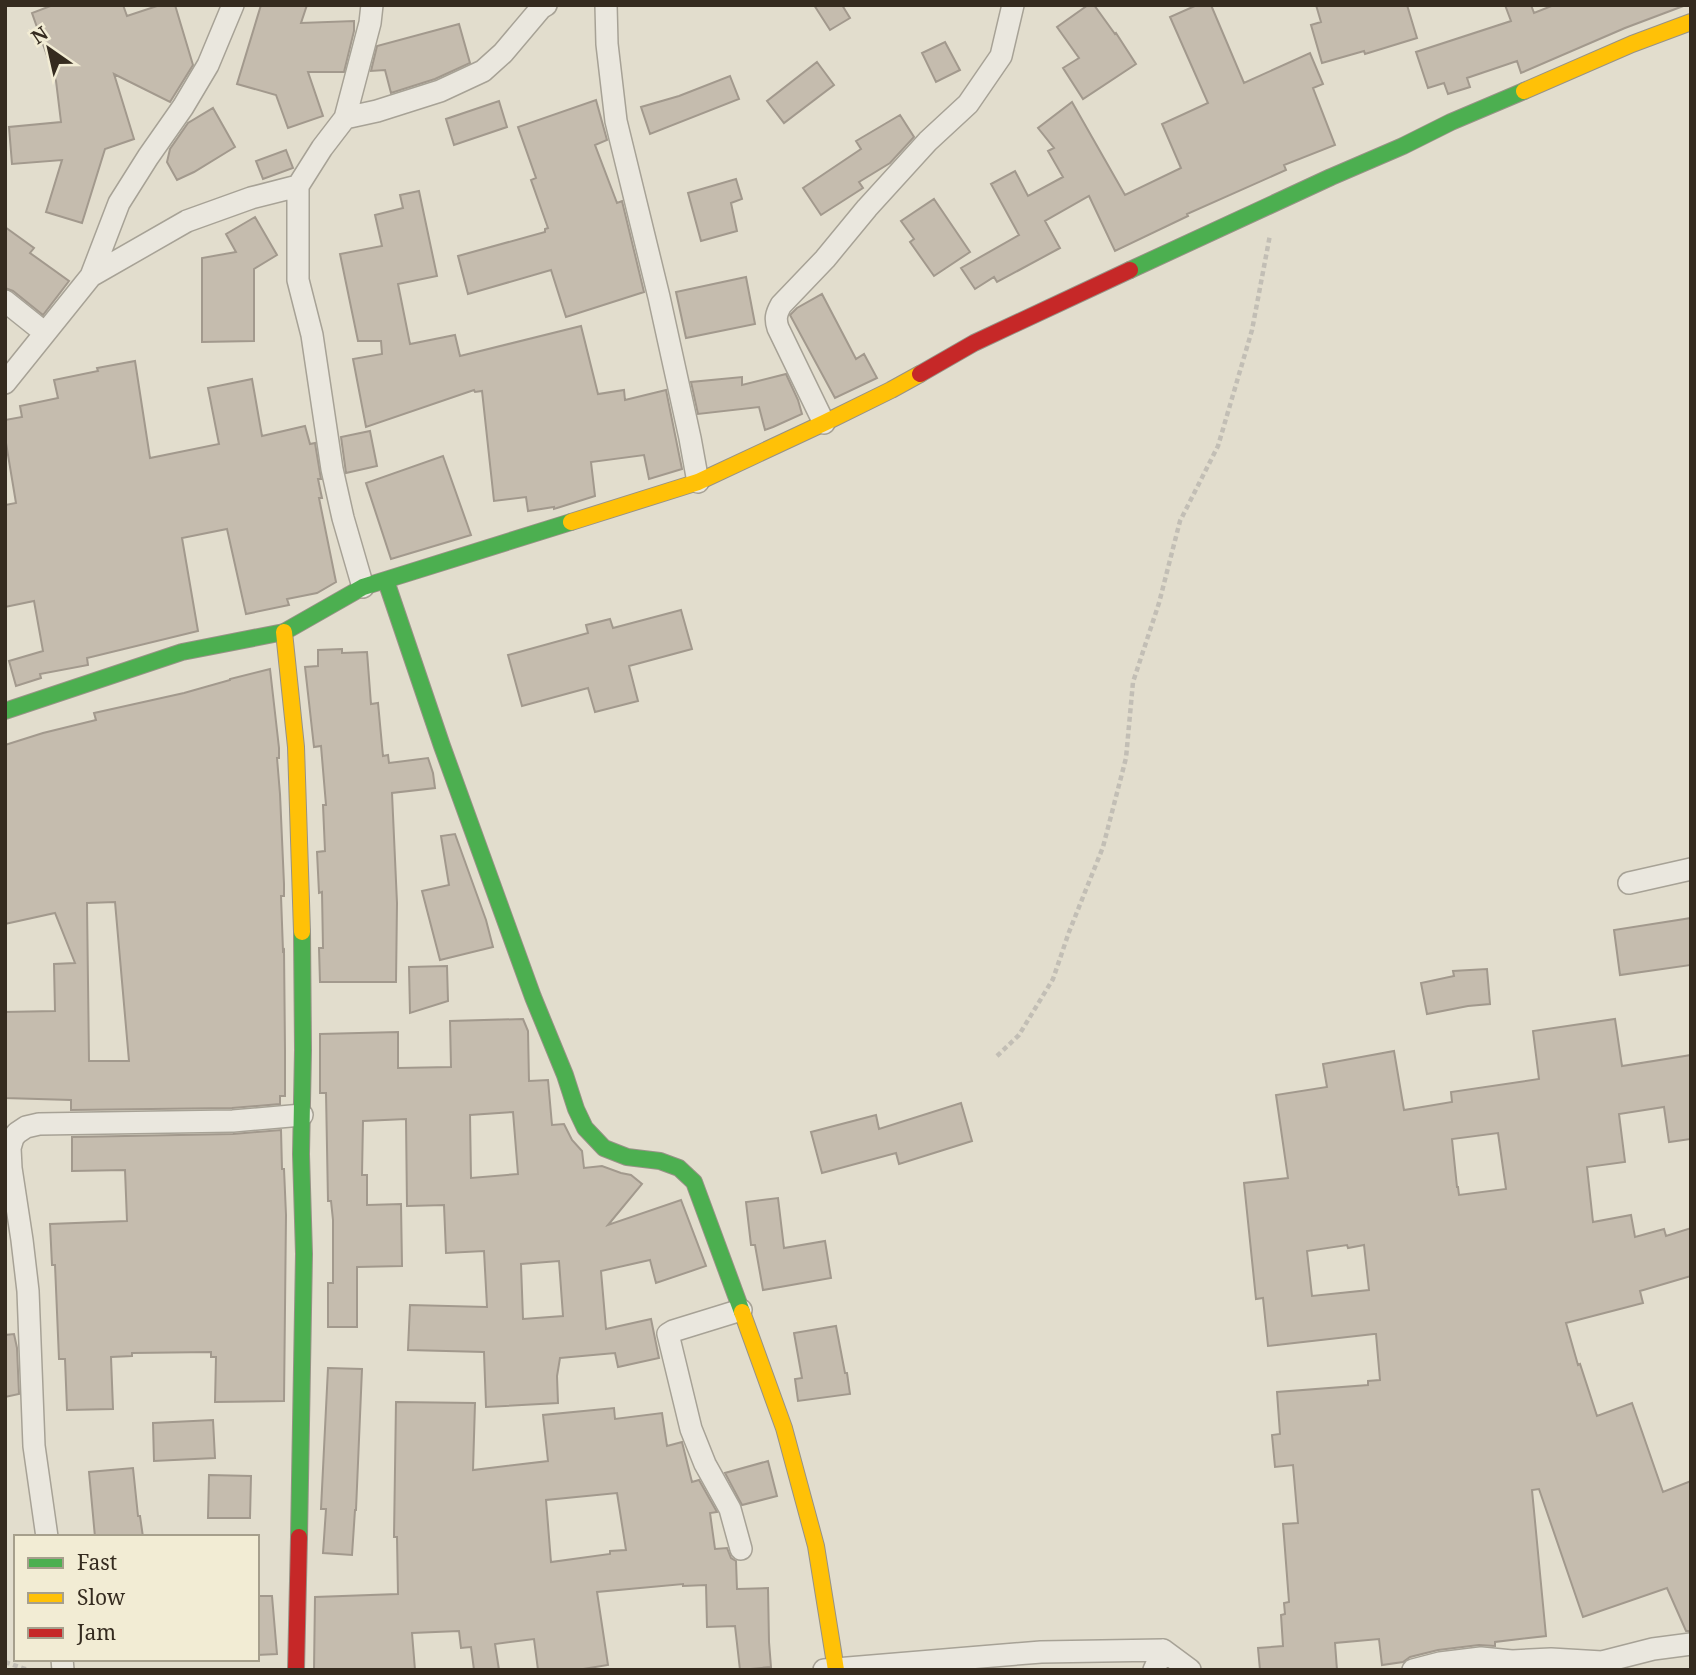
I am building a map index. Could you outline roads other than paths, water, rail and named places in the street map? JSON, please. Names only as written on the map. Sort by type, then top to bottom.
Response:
[{"type":"street","points":[[5,383],[90,276],[119,202],[208,65],[233,5]]},
{"type":"street","points":[[345,118],[440,91],[483,71],[503,53],[545,5]]},
{"type":"street","points":[[606,5],[615,121],[660,297],[698,482]]},
{"type":"street","points":[[824,423],[778,328],[776,313],[928,141],[968,104],[1001,56],[1013,5]]},
{"type":"street","points":[[363,587],[332,470],[312,335],[298,280],[298,186],[345,118],[370,23],[368,6]]},
{"type":"street","points":[[5,711],[182,652],[284,632],[363,587],[698,482],[891,390],[974,343],[1276,203],[1495,102],[1691,22]]},
{"type":"street","points":[[90,276],[187,221],[251,198],[298,186]]},
{"type":"street","points":[[5,301],[45,333]]},
{"type":"street","points":[[386,581],[442,746],[533,997],[585,1128],[604,1148],[627,1157],[660,1161],[679,1168],[694,1182],[784,1428],[816,1546],[832,1669],[1041,1652],[1159,1660],[1190,1670]]},
{"type":"street","points":[[284,632],[296,747],[303,1050],[301,1154],[304,1279],[296,1670]]},
{"type":"street","points":[[1629,883],[1691,869]]},
{"type":"street","points":[[47,1535],[34,1446],[28,1291],[11,1168],[10,1148],[13,1138],[26,1127],[38,1124],[233,1121],[302,1115]]},
{"type":"street","points":[[741,1310],[668,1334],[691,1429],[705,1464],[730,1509],[741,1549]]},
{"type":"street","points":[[1413,1670],[1440,1663],[1483,1664],[1551,1659],[1602,1662],[1653,1649],[1691,1644]]}]
